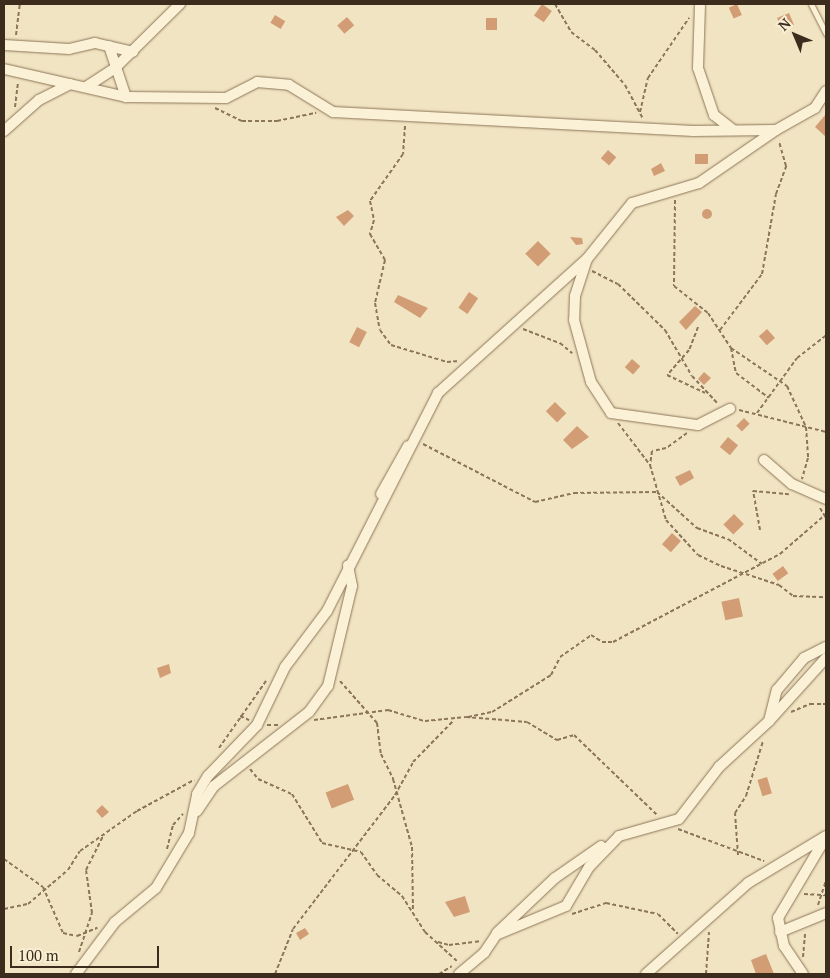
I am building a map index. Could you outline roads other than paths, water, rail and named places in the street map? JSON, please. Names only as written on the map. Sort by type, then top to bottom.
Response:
[{"type":"street","points":[[86,87],[133,52],[180,4]]},
{"type":"street","points":[[700,4],[698,68],[714,115],[733,130]]},
{"type":"street","points":[[4,44],[109,46],[133,52]]},
{"type":"street","points":[[109,46],[114,68],[126,98]]},
{"type":"street","points":[[4,69],[126,98],[226,98],[257,82],[281,84],[334,112],[733,130],[776,130]]},
{"type":"street","points":[[4,131],[39,100],[70,84]]},
{"type":"street","points":[[815,108],[826,91]]},
{"type":"street","points":[[197,809],[197,794],[208,776],[257,725],[285,667],[327,611],[376,511],[393,467],[416,437],[438,393],[473,358],[586,264],[632,203],[699,183],[776,130],[815,108],[826,98]]},
{"type":"street","points":[[586,264],[574,320],[584,362],[611,412],[698,425],[730,409]]},
{"type":"street","points":[[764,460],[808,494],[826,499]]},
{"type":"street","points":[[79,970],[114,922],[156,888],[197,809],[214,786],[249,756],[294,724],[320,697],[334,669],[335,644],[352,586],[348,565]]},
{"type":"street","points":[[769,721],[778,690],[804,658],[826,647]]},
{"type":"street","points":[[461,968],[484,953],[493,937],[555,878],[619,836],[662,819],[679,818],[719,767],[769,721],[826,658]]},
{"type":"street","points":[[493,937],[566,906],[589,866],[619,836]]},
{"type":"street","points":[[646,974],[711,917],[776,864],[826,836]]},
{"type":"street","points":[[802,974],[780,932],[778,918],[790,893],[826,836]]},
{"type":"street","points":[[780,932],[826,913]]},
{"type":"lane","points":[[811,4],[826,34]]}]
